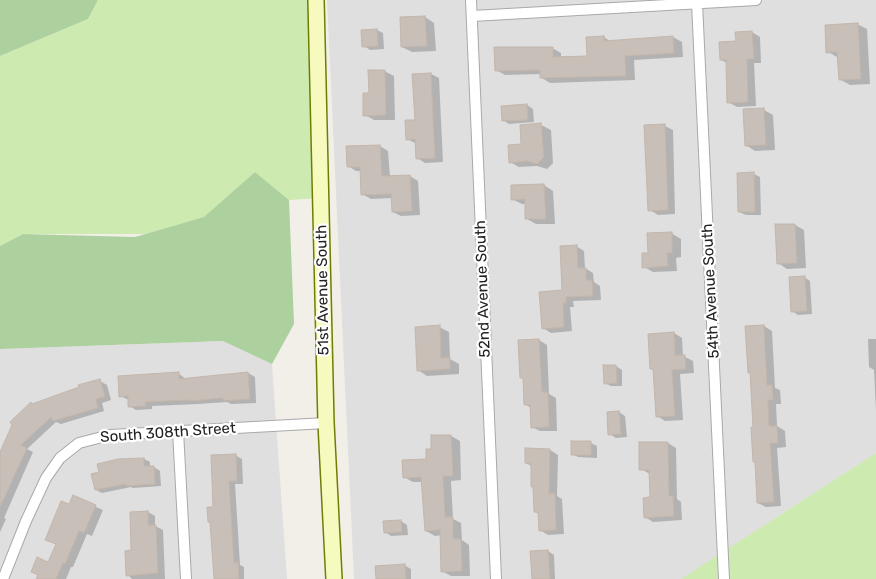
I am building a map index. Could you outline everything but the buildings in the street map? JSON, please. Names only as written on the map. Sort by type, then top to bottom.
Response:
[{"type":"main road","name":"51st Avenue South","points":[[316,0],[326,423],[334,579]]},
{"type":"street","name":"52nd Avenue South","points":[[471,0],[496,579]]},
{"type":"street","points":[[472,16],[756,0]]},
{"type":"street","name":"54th Avenue South","points":[[697,3],[724,579]]},
{"type":"street","name":"South 308th Street","points":[[3,579],[26,521],[46,478],[52,468],[69,450],[80,443],[110,435],[326,423]]},
{"type":"street","points":[[178,431],[186,579]]},
{"type":"shaded area","points":[[327,0],[876,0],[876,453],[682,579],[354,579]]},
{"type":"shaded area","points":[[224,341],[272,364],[287,579],[0,579],[0,349]]},
{"type":"green space","points":[[0,0],[98,0],[88,19],[0,56]]},
{"type":"green space","points":[[98,0],[316,0],[321,198],[289,200],[255,172],[205,217],[145,234],[23,234],[0,246],[0,56],[88,19]]},
{"type":"green space","points":[[255,172],[289,200],[294,324],[272,364],[223,341],[0,349],[0,246],[23,234],[135,237],[204,217]]},
{"type":"green space","points":[[876,453],[876,579],[681,579]]}]
